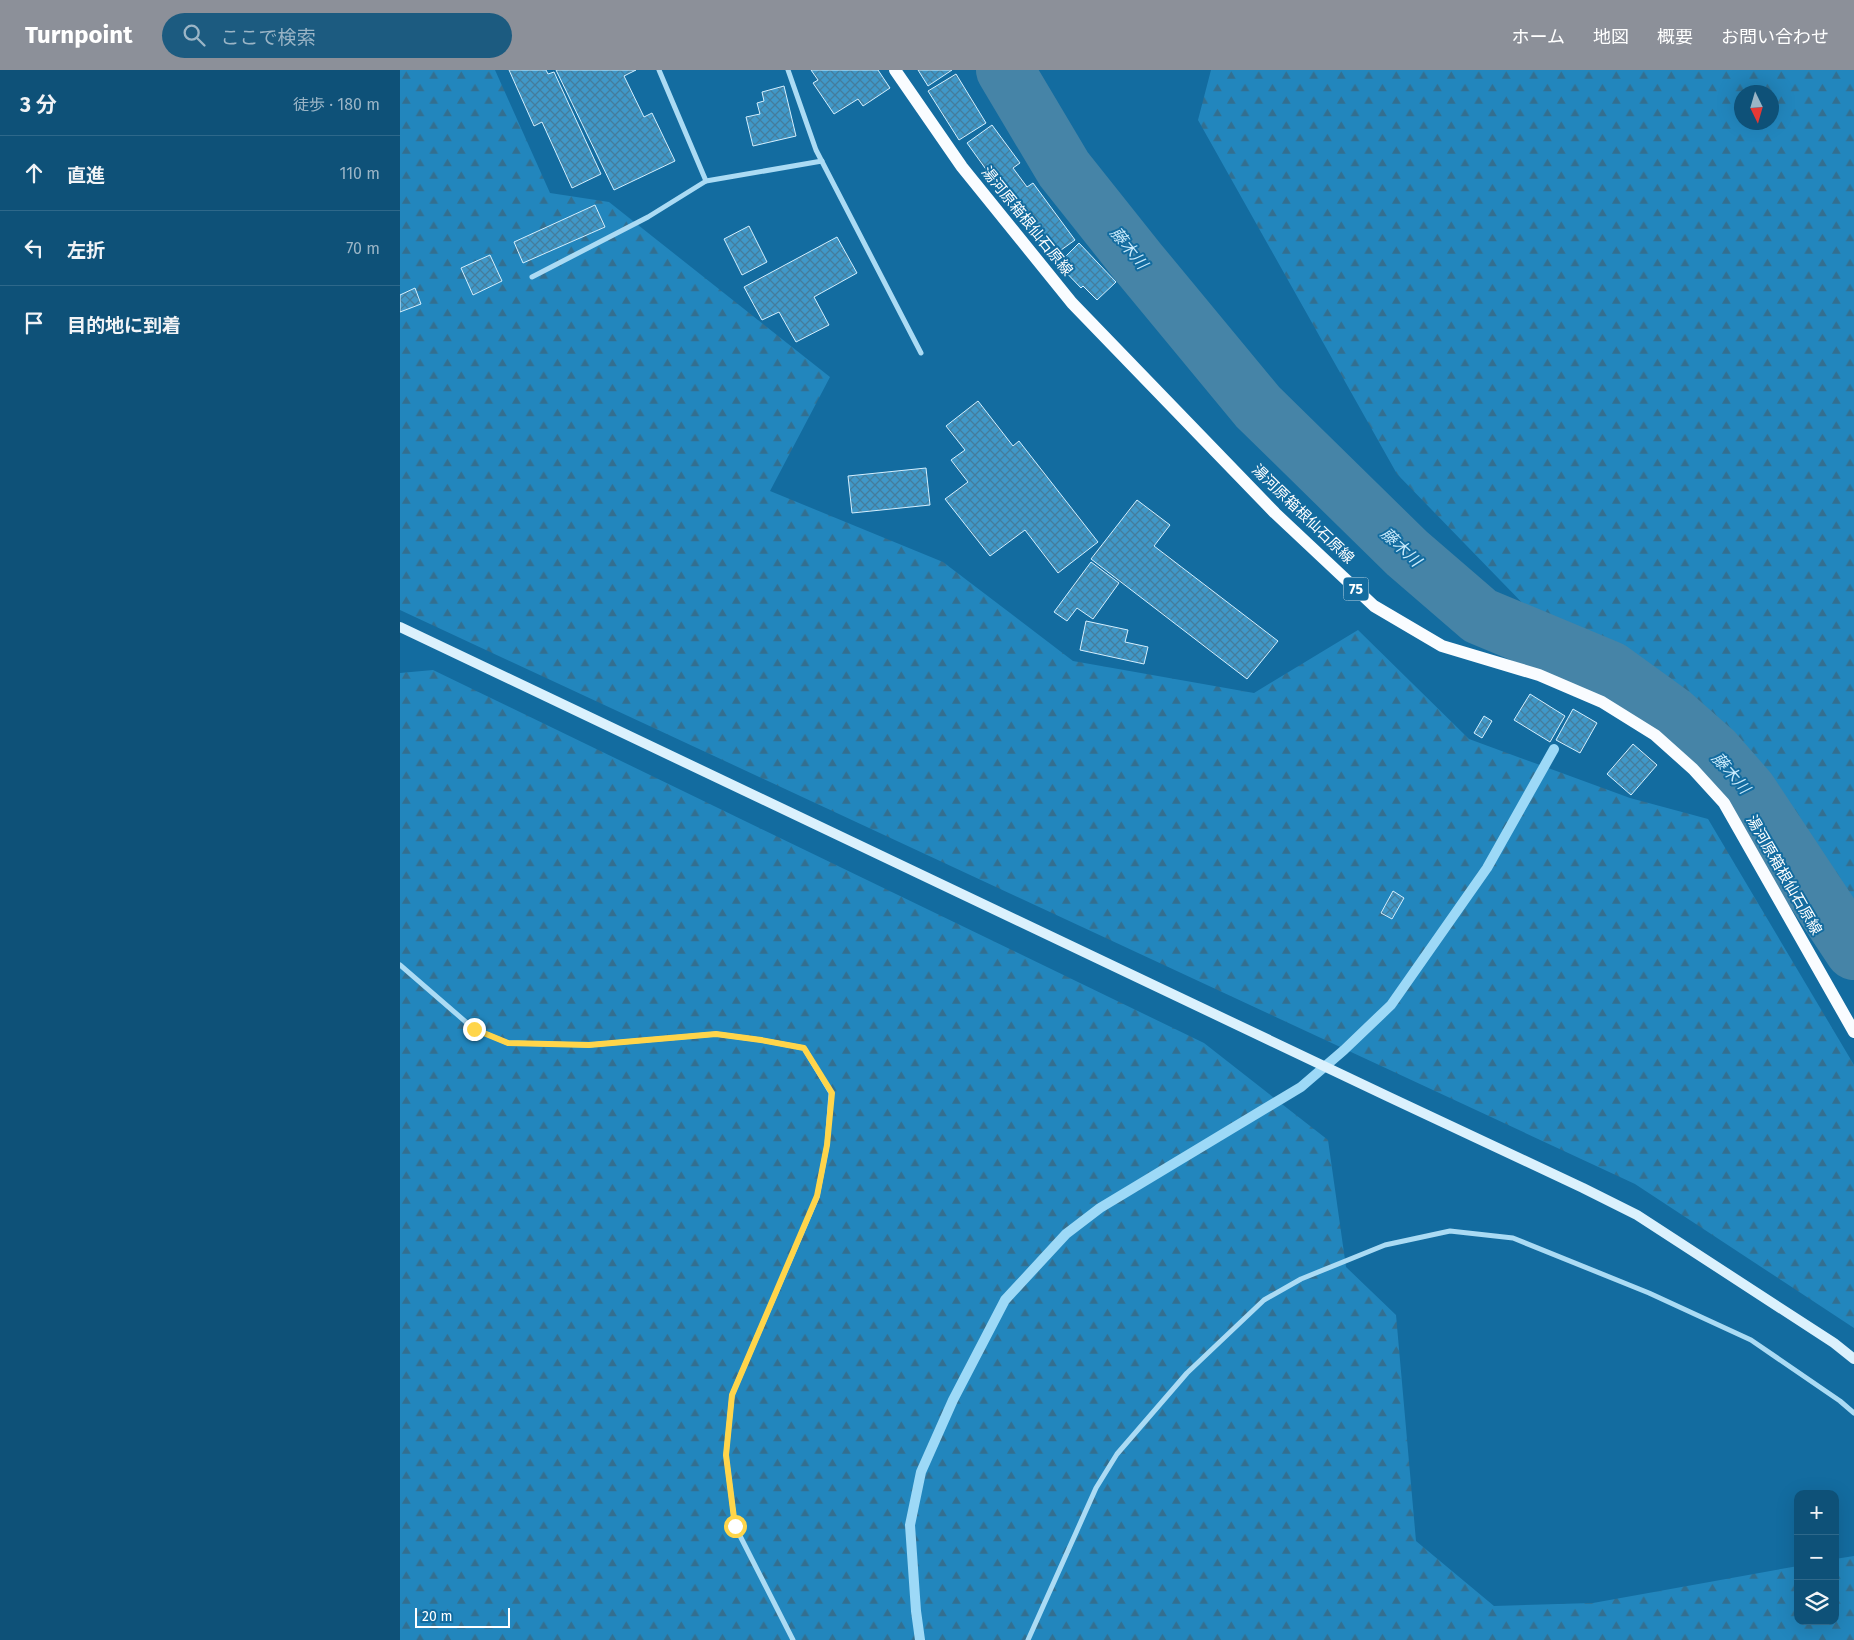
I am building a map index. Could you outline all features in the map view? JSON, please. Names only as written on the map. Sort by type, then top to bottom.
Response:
[{"type":"main road","name":"湯河原箱根仙石原線","points":[[895,70],[962,167],[1072,303],[1275,512],[1374,606],[1442,646],[1539,676],[1602,702],[1655,735],[1693,768],[1724,803],[1854,1032]]},
{"type":"street","points":[[659,70],[706,181]]},
{"type":"street","points":[[788,70],[816,150],[921,353]]},
{"type":"street","points":[[532,277],[648,216],[706,181],[822,161]]},
{"type":"street","points":[[400,627],[1583,1188],[1636,1215],[1834,1343],[1854,1359]]},
{"type":"street","points":[[400,965],[474,1029],[508,1043],[589,1045],[716,1034],[761,1040],[804,1048],[832,1093],[827,1145],[817,1196],[732,1395],[726,1455],[735,1526],[793,1640]]},
{"type":"street","points":[[1028,1640],[1100,1482],[1117,1454],[1187,1373],[1264,1300],[1301,1279],[1384,1245],[1450,1231],[1513,1238],[1649,1293],[1751,1340],[1840,1401],[1854,1413]]},
{"type":"green space","points":[[400,70],[495,70],[550,193],[609,202],[830,377],[770,491],[943,562],[1073,661],[1254,693],[1358,630],[1469,739],[1630,798],[1708,819],[1854,1065],[1854,1328],[1635,1184],[400,610]]},
{"type":"green space","points":[[1211,70],[1854,70],[1854,918],[1758,781],[1722,742],[1623,665],[1533,614],[1397,474],[1198,120]]},
{"type":"green space","points":[[433,670],[1204,1043],[1328,1140],[1346,1267],[1396,1315],[1416,1541],[1494,1606],[1593,1603],[1794,1567],[1794,1625],[1839,1625],[1839,1558],[1854,1556],[1854,1640],[400,1640],[400,673]]},
{"type":"building","points":[[509,70],[546,70],[548,74],[554,72],[601,174],[572,188],[542,122],[534,126]]},
{"type":"building","points":[[556,70],[636,70],[624,76],[644,117],[652,113],[675,161],[614,190]]},
{"type":"building","points":[[811,70],[878,70],[890,88],[863,106],[858,99],[834,114],[813,83],[818,80]]},
{"type":"building","points":[[918,70],[952,70],[928,86]]},
{"type":"building","points":[[956,74],[986,123],[959,140],[928,91]]},
{"type":"building","points":[[784,86],[796,136],[753,146],[746,117],[760,114],[757,103],[764,101],[762,92]]},
{"type":"building","points":[[992,125],[1020,163],[1013,168],[1027,187],[1033,183],[1075,240],[1050,258],[967,143]]},
{"type":"building","points":[[595,205],[605,227],[523,263],[514,242]]},
{"type":"building","points":[[749,226],[767,262],[742,275],[724,239]]},
{"type":"building","points":[[837,237],[857,273],[814,297],[829,325],[796,342],[779,312],[762,320],[744,287]]},
{"type":"building","points":[[1079,243],[1116,282],[1097,300],[1083,286],[1081,288],[1058,264]]},
{"type":"building","points":[[490,255],[502,281],[473,295],[461,268]]},
{"type":"building","points":[[415,288],[421,304],[400,312],[400,295]]},
{"type":"building","points":[[978,401],[1013,446],[1019,441],[1098,542],[1058,573],[1025,530],[990,556],[945,499],[968,482],[951,460],[965,450],[946,426]]},
{"type":"building","points":[[926,468],[930,505],[852,513],[848,476]]},
{"type":"building","points":[[1137,500],[1170,525],[1154,546],[1278,641],[1247,679],[1091,559]]},
{"type":"building","points":[[1091,562],[1119,583],[1093,619],[1077,608],[1067,621],[1054,612]]},
{"type":"building","points":[[1086,621],[1128,630],[1125,642],[1148,647],[1144,664],[1080,650]]},
{"type":"building","points":[[1530,694],[1565,716],[1550,742],[1514,720]]},
{"type":"building","points":[[1573,709],[1597,723],[1580,753],[1556,740]]},
{"type":"building","points":[[1484,716],[1492,721],[1482,738],[1474,733]]},
{"type":"building","points":[[1633,744],[1657,765],[1631,795],[1607,774]]},
{"type":"building","points":[[1393,891],[1404,898],[1392,919],[1381,913]]},
{"type":"waterway","name":"藤木川","points":[[1005,70],[1064,169],[1258,407],[1407,553],[1480,616],[1610,670],[1672,715],[1714,752],[1748,791],[1854,951]]},
{"type":"waterway","points":[[1592,678],[1593,663]]},
{"type":"waterway","points":[[920,1640],[910,1525],[921,1472],[953,1400],[1005,1300],[1066,1234],[1100,1208],[1301,1087],[1344,1050],[1391,1005],[1487,868],[1554,749]]},
{"type":"route","points":[[474,1029],[508,1043],[589,1045],[716,1034],[761,1040],[804,1048],[832,1093],[827,1145],[817,1196],[732,1395],[726,1455],[735,1526]]}]
